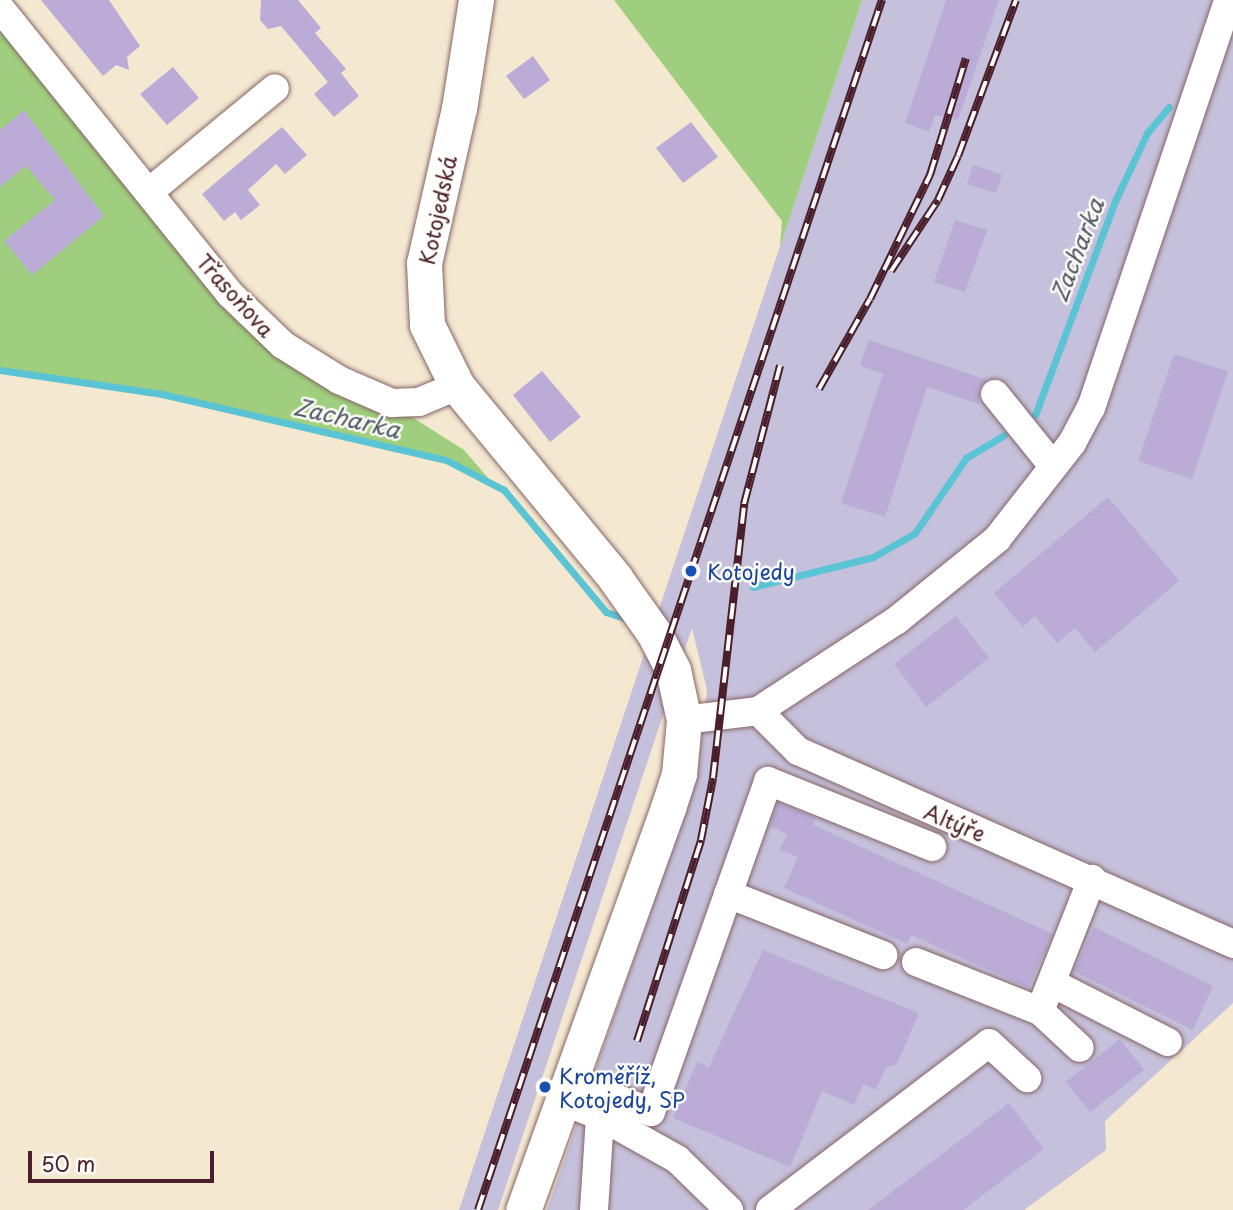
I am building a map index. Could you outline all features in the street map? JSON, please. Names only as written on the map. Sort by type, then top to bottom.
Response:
[{"type":"main road","name":"Kotojedská","points":[[476,0],[422,284],[434,347],[466,397],[632,601],[670,660],[684,720],[681,760],[668,808],[523,1210]]},
{"type":"street","points":[[684,720],[758,711],[897,620],[996,538],[1072,443],[1091,408],[1228,0]]},
{"type":"street","name":"Třasoňova","points":[[0,8],[244,311],[311,365],[392,403],[466,397]]},
{"type":"street","points":[[149,192],[275,88]]},
{"type":"street","points":[[995,394],[1052,465]]},
{"type":"street","name":"Altýře","points":[[758,711],[798,751],[1233,944]]},
{"type":"street","points":[[567,1091],[651,1112],[768,781],[932,847]]},
{"type":"street","points":[[1040,1011],[1093,880]]},
{"type":"street","points":[[728,894],[883,955]]},
{"type":"street","points":[[916,962],[1040,1011],[1080,1048]]},
{"type":"street","points":[[1052,983],[1168,1042]]},
{"type":"street","points":[[770,1210],[989,1043],[1027,1078]]},
{"type":"street","points":[[567,1091],[600,1116],[677,1159],[729,1210]]},
{"type":"street","points":[[594,1210],[600,1116]]},
{"type":"shaded area","points":[[862,0],[1233,0],[1233,1003],[1105,1121],[1106,1150],[1024,1210],[547,1210],[697,777],[707,690],[692,628],[498,1210],[459,1210]]},
{"type":"green space","points":[[614,0],[862,0],[780,247],[782,221]]},
{"type":"green space","points":[[0,8],[244,311],[464,450],[495,486],[446,460],[162,394],[0,370]]},
{"type":"building","points":[[41,0],[109,0],[140,46],[127,57],[129,70],[116,65],[103,76]]},
{"type":"building","points":[[261,0],[298,0],[321,28],[315,33],[346,69],[341,73],[359,96],[334,117],[314,94],[328,82],[281,26],[268,29],[260,20]]},
{"type":"building","points":[[946,0],[999,0],[958,120],[935,115],[929,132],[905,123]]},
{"type":"building","points":[[533,56],[550,80],[524,99],[506,76]]},
{"type":"building","points":[[173,67],[199,98],[167,125],[140,94]]},
{"type":"building","points":[[24,110],[104,216],[32,275],[4,241],[55,200],[26,166],[0,187],[0,130]]},
{"type":"building","points":[[691,122],[718,157],[683,183],[656,148]]},
{"type":"building","points":[[282,127],[307,155],[285,174],[276,164],[248,190],[260,205],[241,220],[235,212],[224,221],[202,194]]},
{"type":"building","points":[[973,165],[1002,175],[996,193],[967,184]]},
{"type":"building","points":[[955,220],[987,230],[965,292],[934,282]]},
{"type":"building","points":[[869,340],[987,380],[979,389],[979,404],[927,387],[885,517],[841,503],[883,374],[860,365]]},
{"type":"building","points":[[1174,354],[1228,371],[1192,479],[1138,461]]},
{"type":"building","points":[[542,371],[581,417],[550,442],[513,395]]},
{"type":"building","points":[[1108,497],[1179,581],[1095,652],[1075,628],[1057,643],[1035,616],[1023,627],[994,593]]},
{"type":"building","points":[[956,616],[989,658],[926,707],[894,664]]},
{"type":"building","points":[[778,803],[816,818],[813,825],[1053,934],[1028,988],[911,935],[907,944],[784,888],[798,857],[780,850],[787,834],[770,826]]},
{"type":"building","points":[[1094,927],[1213,986],[1193,1030],[1073,971]]},
{"type":"building","points":[[763,950],[919,1013],[897,1064],[886,1067],[876,1090],[863,1084],[854,1105],[822,1091],[790,1167],[673,1118],[697,1062],[709,1067]]},
{"type":"building","points":[[1120,1039],[1144,1070],[1090,1112],[1066,1082]]},
{"type":"building","points":[[1009,1103],[1044,1149],[963,1210],[868,1210]]},
{"type":"waterway","name":"Zacharka","points":[[1035,415],[1115,201],[1147,133],[1169,107]]},
{"type":"waterway","name":"Zacharka","points":[[0,370],[162,394],[446,460],[504,490],[606,612],[624,618]]},
{"type":"waterway","name":"Zacharka","points":[[753,587],[873,557],[915,533],[966,458],[1004,435]]},
{"type":"railway","points":[[478,1210],[882,0]]},
{"type":"railway","points":[[891,271],[938,200],[958,156],[1016,0]]},
{"type":"railway","points":[[819,389],[870,299],[930,175],[966,58]]},
{"type":"railway","points":[[637,1041],[701,840],[713,778],[744,504],[780,366]]},
{"type":"place","name":"Kotojedy","points":[[691,571]]},
{"type":"place","name":"Kroměříž, Kotojedy, SP","points":[[545,1087]]}]
